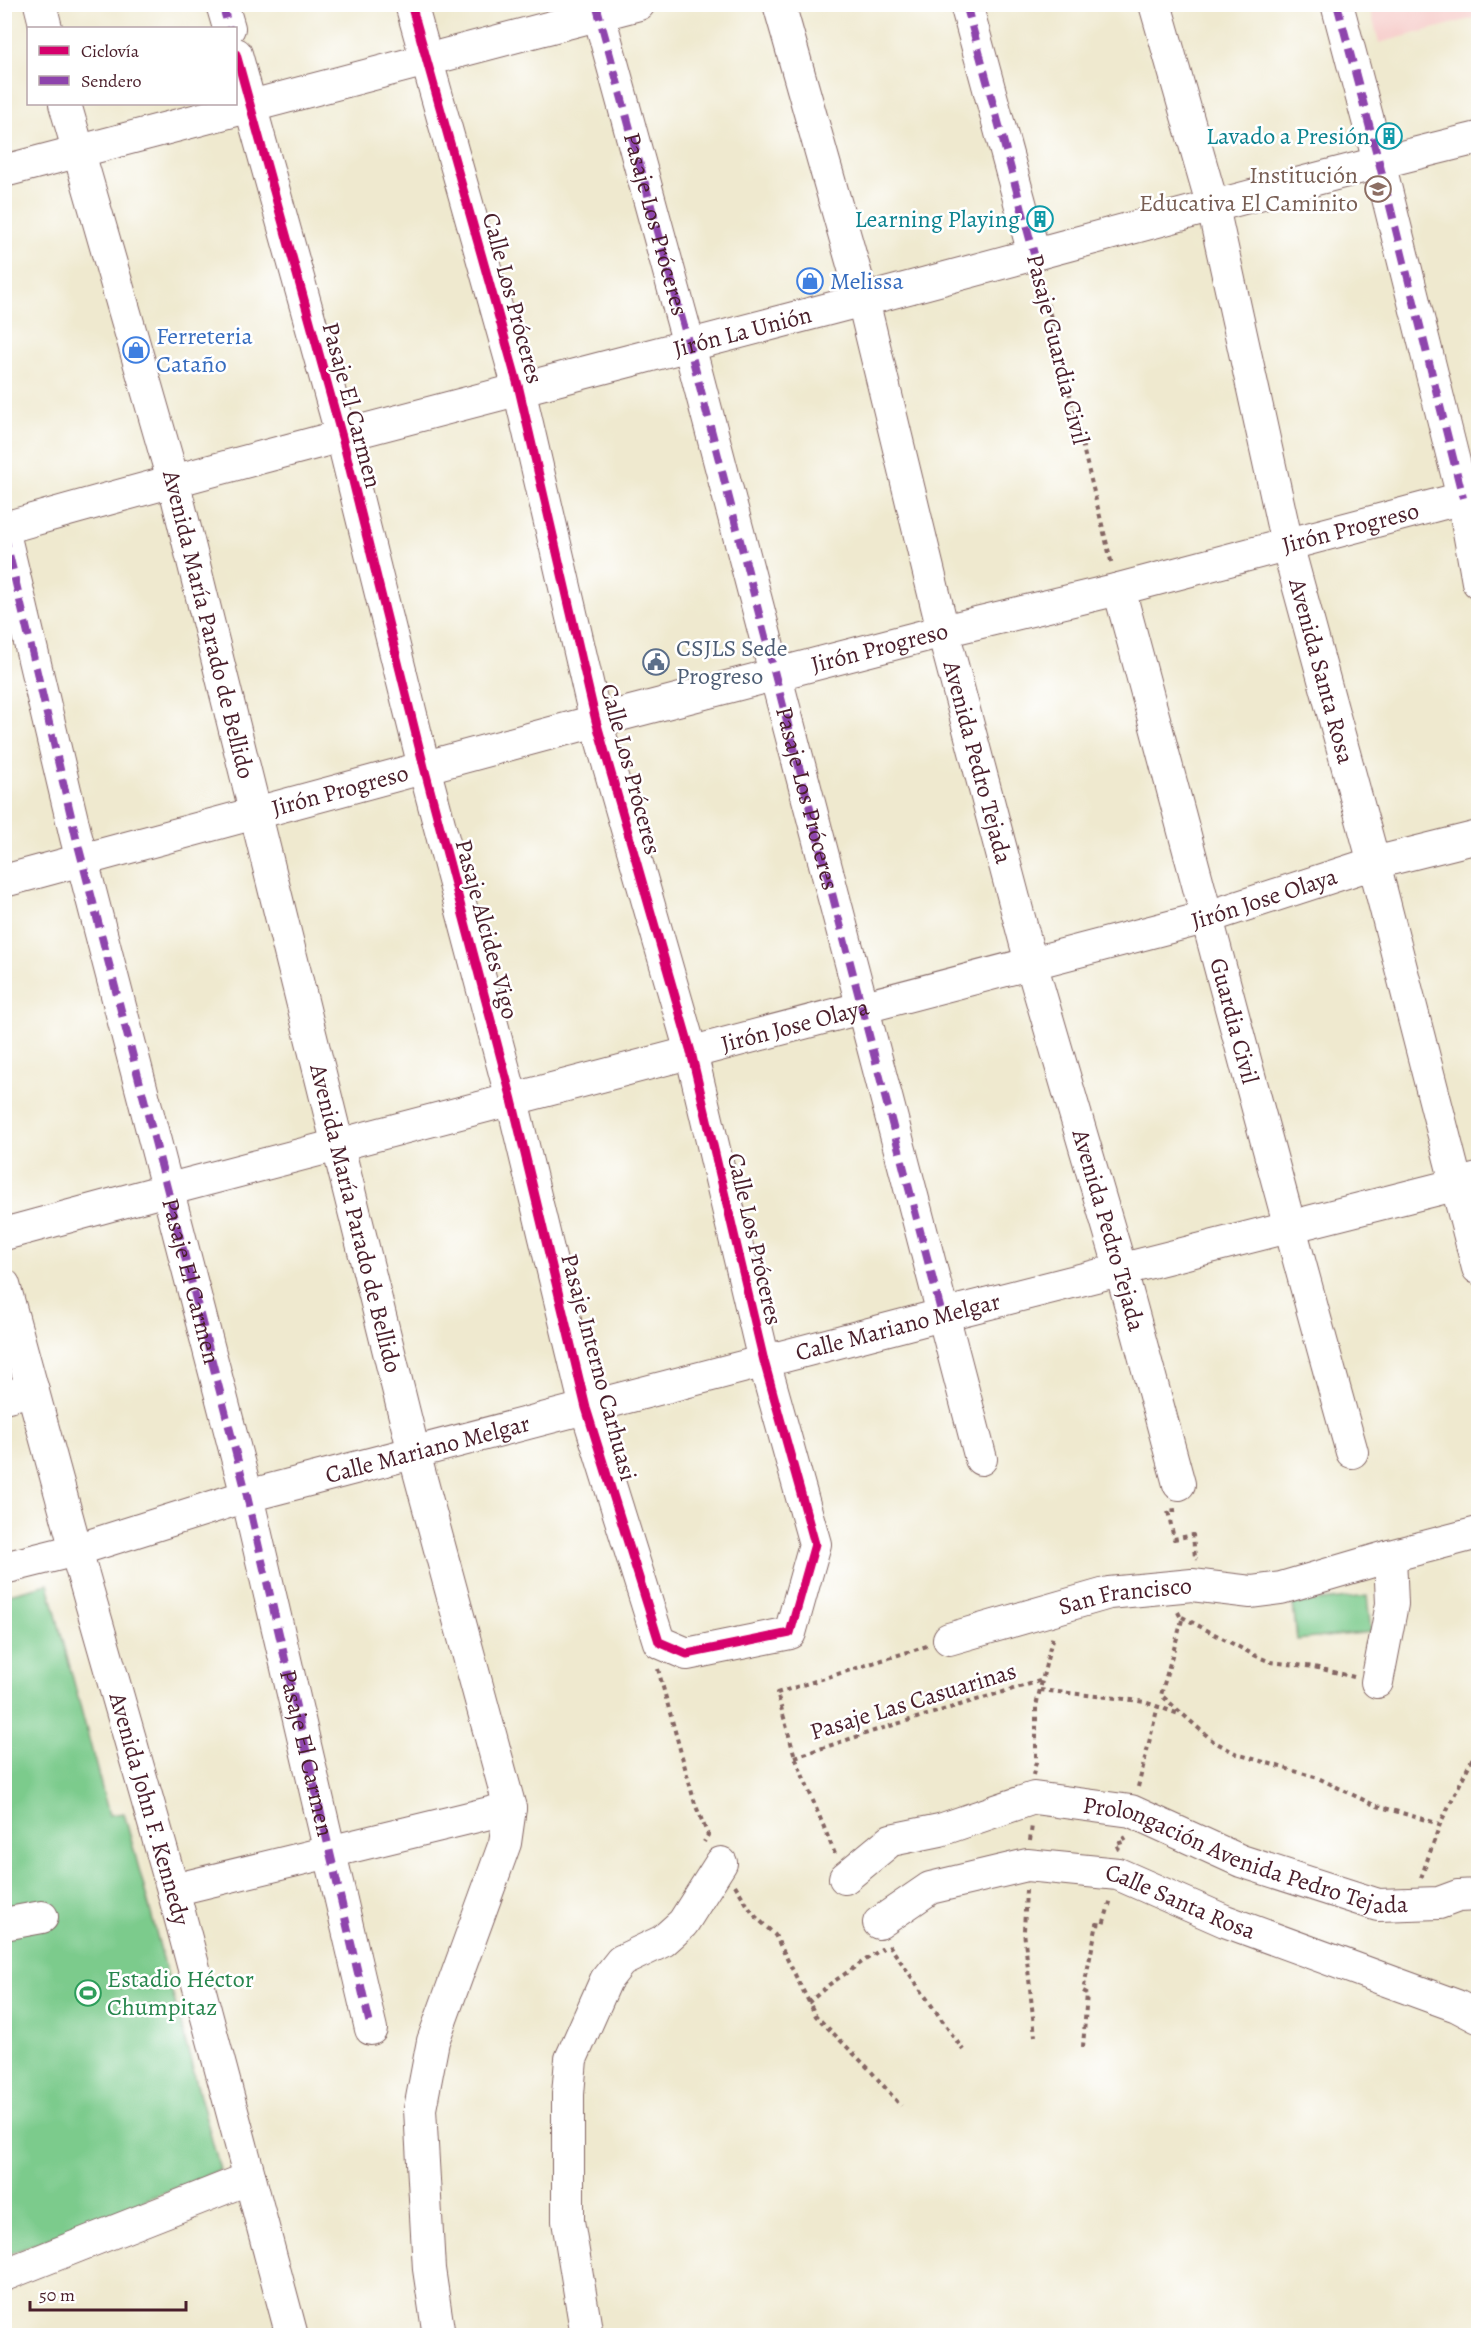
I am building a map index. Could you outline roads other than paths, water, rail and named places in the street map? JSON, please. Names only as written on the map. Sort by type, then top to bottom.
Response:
[{"type":"street","points":[[40,4],[46,27]]},
{"type":"street","points":[[222,4],[229,27]]},
{"type":"street","name":"Calle Los Próceres","points":[[411,4],[519,389],[596,721],[691,1052],[764,1361],[815,1544],[790,1633],[687,1653],[659,1642]]},
{"type":"street","points":[[4,171],[427,61],[597,10],[639,4]]},
{"type":"street","name":"Avenida Pedro Tejada","points":[[779,4],[863,300],[943,631],[1031,963],[1121,1270],[1179,1497]]},
{"type":"street","name":"Pasaje Guardia Civil","points":[[966,4],[1034,254]]},
{"type":"street","name":"Avenida Santa Rosa","points":[[1155,4],[1214,207],[1287,544],[1374,863],[1468,1182],[1479,1268]]},
{"type":"street","points":[[1337,4],[1471,496],[1479,582]]},
{"type":"street","name":"Pasaje Los Próceres","points":[[597,10],[689,345],[981,1459]]},
{"type":"street","name":"Pasaje El Carmen","points":[[237,58],[342,436],[424,767]]},
{"type":"street","name":"Avenida María Parado de Bellido","points":[[65,105],[173,480],[414,1453],[510,1808],[505,1843],[434,2041],[420,2109],[429,2269],[439,2336]]},
{"type":"street","name":"Jirón La Unión","points":[[4,528],[173,480],[863,300],[1379,162],[1479,138]]},
{"type":"street","name":"Jirón Progreso","points":[[4,881],[596,721],[943,631],[1119,590],[1471,496]]},
{"type":"street","name":"Pasaje El Carmen","points":[[4,533],[82,860],[247,1496],[371,2029]]},
{"type":"street","name":"Guardia Civil","points":[[1119,590],[1208,917],[1288,1228],[1352,1452]]},
{"type":"street","name":"Pasaje Alcides Vigo","points":[[424,767],[512,1100]]},
{"type":"street","name":"Jirón Jose Olaya","points":[[4,1234],[1208,917],[1374,863],[1479,837]]},
{"type":"street","name":"Pasaje Interno Carhuasi","points":[[512,1100],[586,1408],[659,1642]]},
{"type":"street","name":"Calle Mariano Melgar","points":[[4,1569],[76,1550],[247,1496],[942,1315],[1468,1182]]},
{"type":"street","name":"Avenida John F. Kennedy","points":[[4,1285],[19,1394],[76,1550],[173,1890],[292,2336]]},
{"type":"street","name":"San Francisco","points":[[948,1639],[1109,1593],[1192,1584],[1251,1592],[1281,1588],[1479,1533]]},
{"type":"street","points":[[1377,1682],[1392,1604],[1390,1556]]},
{"type":"street","name":"Prolongación Avenida Pedro Tejada","points":[[845,1878],[891,1840],[940,1830],[1030,1799],[1128,1811],[1241,1861],[1378,1905],[1439,1903],[1468,1896]]},
{"type":"street","points":[[173,1890],[510,1808]]},
{"type":"street","points":[[587,2336],[568,2221],[567,2094],[571,2059],[606,1980],[621,1961],[663,1941],[683,1923],[721,1863]]},
{"type":"street","name":"Calle Santa Rosa","points":[[879,1923],[930,1888],[1027,1865],[1118,1874],[1225,1921],[1456,2006],[1479,2017]]},
{"type":"street","points":[[4,1924],[42,1917]]},
{"type":"street","points":[[4,2275],[250,2178]]},
{"type":"place","name":"Lavado a Presión","points":[[1389,136]]},
{"type":"place","name":"Institución Educativa El Caminito","points":[[1378,189]]},
{"type":"place","name":"Learning Playing","points":[[1040,219]]},
{"type":"place","name":"Melissa","points":[[810,281]]},
{"type":"place","name":"Ferreteria Cataño","points":[[136,350]]},
{"type":"place","name":"CSJLS Sede Progreso","points":[[656,662]]},
{"type":"place","name":"Estadio Héctor Chumpitaz","points":[[88,1993]]}]
